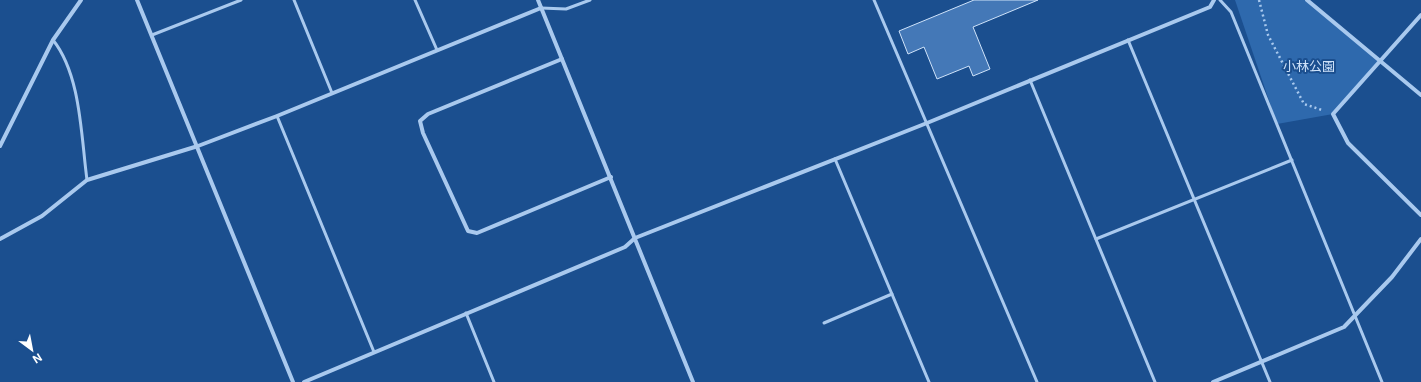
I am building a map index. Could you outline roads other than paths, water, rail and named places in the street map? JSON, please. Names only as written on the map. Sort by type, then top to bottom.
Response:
[{"type":"street","points":[[0,146],[53,40],[81,0]]},
{"type":"street","points":[[137,0],[198,146],[293,382]]},
{"type":"street","points":[[538,0],[693,382]]},
{"type":"street","points":[[304,382],[625,247],[635,238],[927,123],[1210,7],[1214,0]]},
{"type":"street","points":[[1307,0],[1421,95]]},
{"type":"street","points":[[0,239],[42,216],[87,180],[198,146],[277,116],[542,8]]},
{"type":"street","points":[[1421,15],[1333,114],[1348,143],[1421,215]]},
{"type":"street","points":[[562,59],[428,114],[420,121],[423,133],[468,231],[477,233],[611,177]]},
{"type":"street","points":[[1213,382],[1344,327],[1392,277],[1421,239]]},
{"type":"lane","points":[[152,35],[241,0]]},
{"type":"lane","points":[[294,0],[332,93]]},
{"type":"lane","points":[[415,0],[436,50]]},
{"type":"lane","points":[[542,8],[566,9],[590,0]]},
{"type":"lane","points":[[874,0],[1037,382]]},
{"type":"lane","points":[[1220,0],[1231,12],[1382,382]]},
{"type":"lane","points":[[53,40],[61,50],[73,80],[87,180]]},
{"type":"lane","points":[[1128,40],[1193,200],[1270,382]]},
{"type":"lane","points":[[1030,80],[1155,382]]},
{"type":"lane","points":[[277,116],[374,352]]},
{"type":"lane","points":[[835,158],[928,382]]},
{"type":"lane","points":[[1096,239],[1292,160]]},
{"type":"lane","points":[[824,323],[892,294]]},
{"type":"lane","points":[[466,313],[494,382]]},
{"type":"park label","name":"小林公園","points":[[1309,66]]}]
